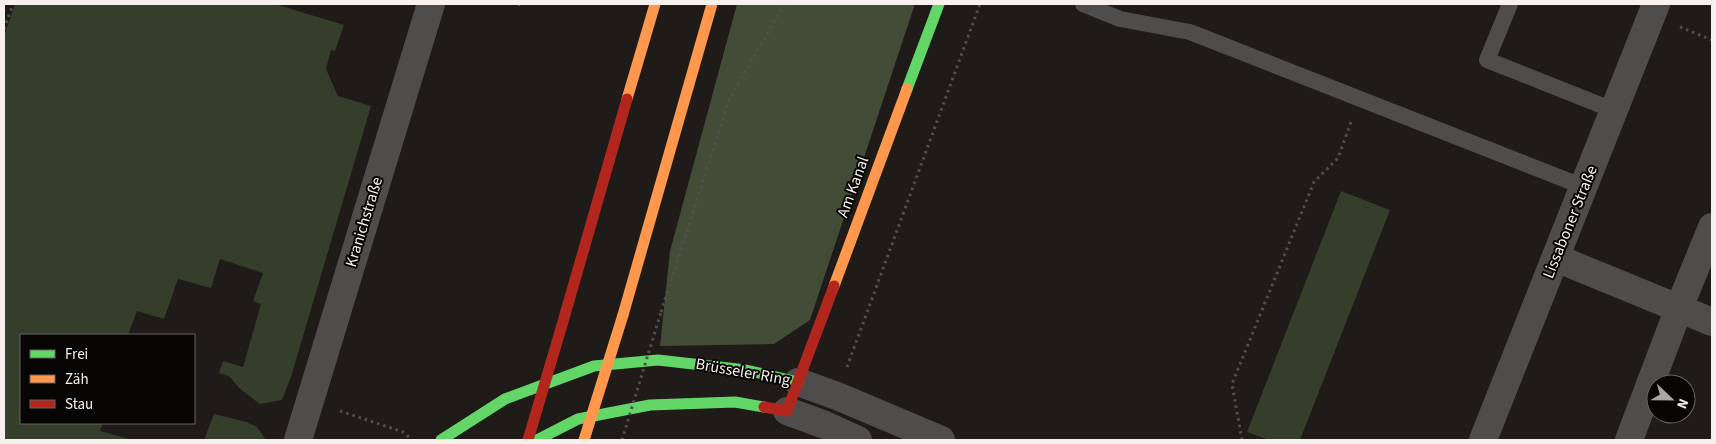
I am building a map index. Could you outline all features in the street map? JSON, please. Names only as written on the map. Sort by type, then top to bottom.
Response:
[{"type":"main road","points":[[528,440],[655,4]]},
{"type":"main road","points":[[584,440],[623,315],[712,4]]},
{"type":"main road","name":"Am Kanal","points":[[787,411],[939,4]]},
{"type":"main road","name":"Brüsseler Ring","points":[[441,440],[505,399],[594,366],[658,360],[746,370],[798,382]]},
{"type":"main road","name":"Brüsseler Ring","points":[[537,440],[578,419],[650,405],[736,402],[787,411]]},
{"type":"street","name":"Kranichstraße","points":[[298,440],[431,4]]},
{"type":"street","name":"Lissaboner Straße","points":[[1483,440],[1656,4]]},
{"type":"street","points":[[1629,440],[1712,227]]},
{"type":"street","points":[[1556,258],[1712,322]]},
{"type":"street","name":"Brüsseler Ring","points":[[798,382],[837,396],[941,440]]},
{"type":"street","name":"Brüsseler Ring","points":[[787,411],[858,440]]},
{"type":"lane","points":[[1083,4],[1120,19],[1190,32],[1584,187]]},
{"type":"lane","points":[[1510,4],[1487,60],[1613,110]]},
{"type":"path","points":[[4,29],[12,4]]},
{"type":"path","points":[[622,440],[729,100],[784,4]]},
{"type":"path","points":[[837,396],[980,4]]},
{"type":"path","points":[[1242,440],[1232,384],[1314,182],[1338,158],[1360,98]]},
{"type":"path","points":[[310,401],[404,432],[411,440]]},
{"type":"green space","points":[[15,4],[275,4],[344,25],[335,51],[331,50],[326,69],[338,96],[371,106],[291,377],[282,400],[260,404],[239,388],[230,377],[219,373],[223,361],[243,367],[261,304],[253,301],[263,273],[220,259],[211,288],[178,279],[164,319],[137,311],[128,334],[20,334],[20,424],[103,424],[100,431],[133,440],[4,440],[4,36]]},
{"type":"green space","points":[[737,4],[915,4],[810,320],[774,344],[660,346],[670,251]]},
{"type":"green space","points":[[1341,191],[1390,210],[1300,440],[1269,440],[1247,432]]},
{"type":"green space","points":[[214,414],[246,422],[257,427],[266,440],[204,440]]},
{"type":"traffic: fast","points":[[907,89],[939,4]]},
{"type":"traffic: fast","points":[[441,440],[505,399],[594,366],[658,360],[746,370],[798,382]]},
{"type":"traffic: fast","points":[[537,440],[578,419],[650,405],[735,402],[764,407]]},
{"type":"traffic: slow","points":[[627,99],[655,4]]},
{"type":"traffic: slow","points":[[623,315],[712,4]]},
{"type":"traffic: slow","points":[[834,286],[907,89]]},
{"type":"traffic: slow","points":[[584,440],[623,315]]},
{"type":"traffic: jam","points":[[562,325],[627,99]]},
{"type":"traffic: jam","points":[[764,407],[787,411],[834,286]]},
{"type":"traffic: jam","points":[[528,440],[562,325]]}]
